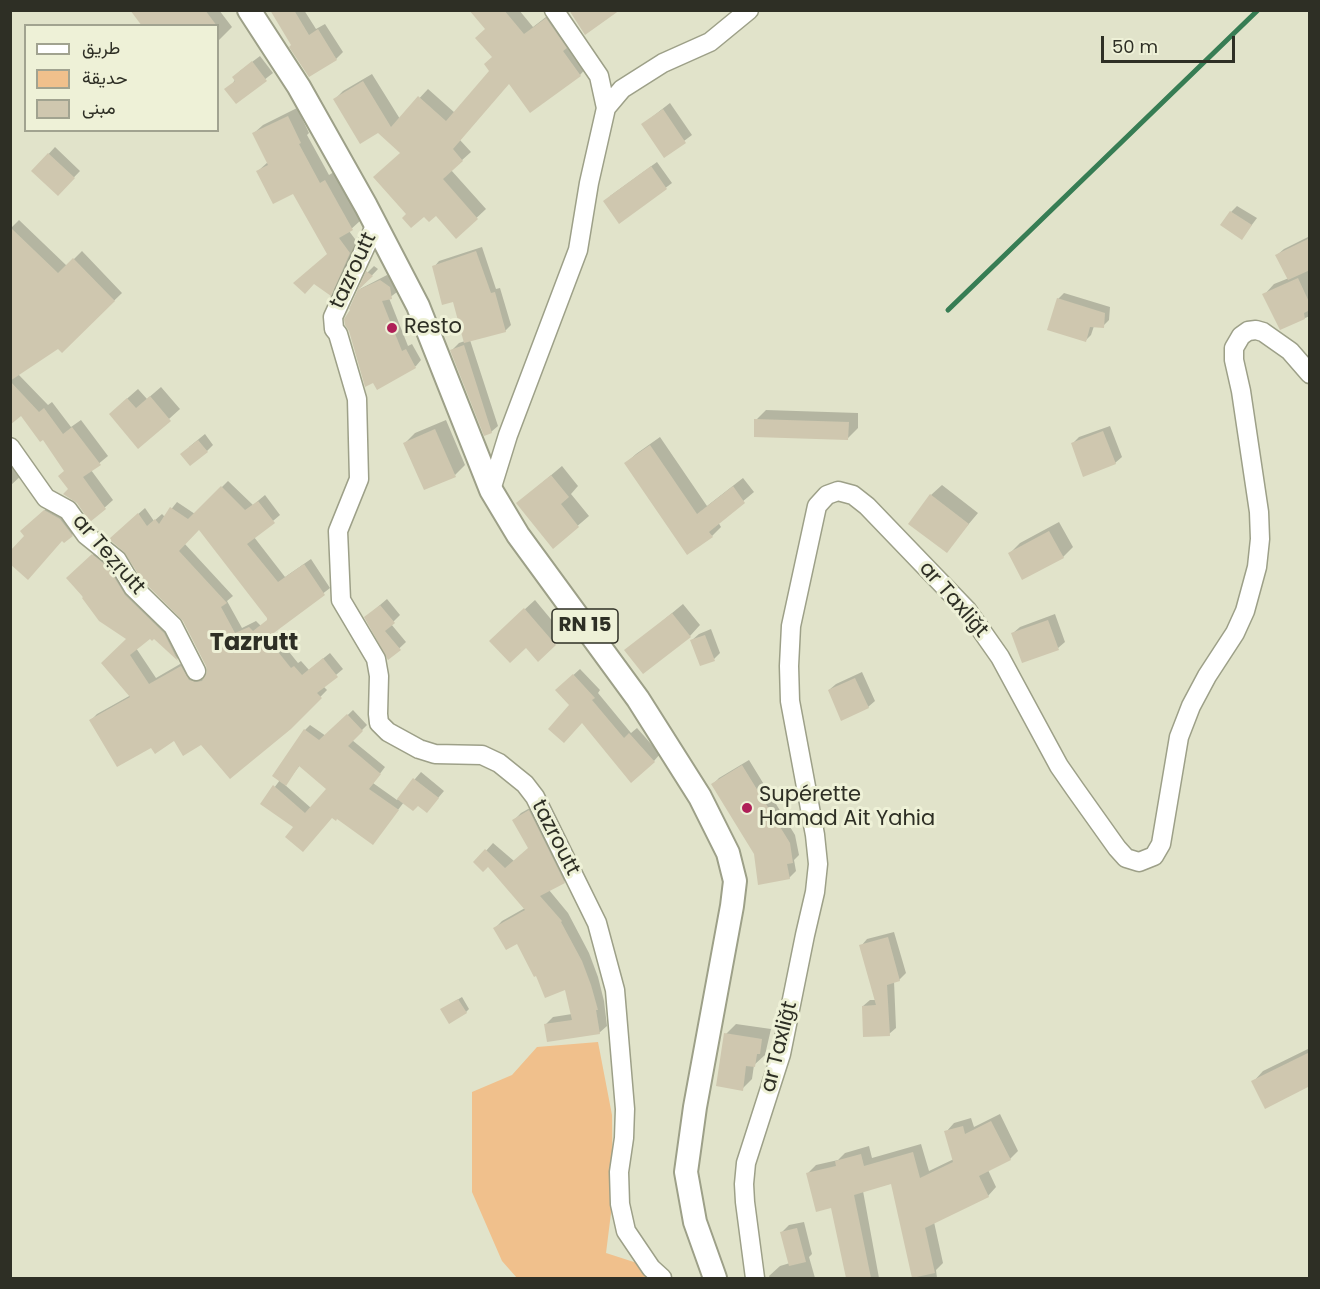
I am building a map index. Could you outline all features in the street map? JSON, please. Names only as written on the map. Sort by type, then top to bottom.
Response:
[{"type":"main road","name":"RN 15","points":[[249,10],[299,87],[376,224],[418,306],[491,490],[518,535],[638,699],[700,797],[728,853],[735,880],[733,897],[695,1107],[686,1172],[695,1222],[715,1278]]},
{"type":"street","points":[[491,490],[508,435],[578,250],[589,183],[606,108],[599,76],[554,10]]},
{"type":"street","points":[[606,108],[622,89],[663,63],[710,42],[749,10]]},
{"type":"street","name":"tazroutt","points":[[376,224],[333,317],[334,329],[338,334],[357,399],[359,479],[338,531],[341,600],[376,658],[379,676],[378,714],[380,723],[388,732],[419,749],[435,754],[482,755],[499,763],[525,784],[535,797],[597,923],[615,990],[625,1109],[619,1172],[620,1204],[626,1231],[651,1268],[662,1278]]},
{"type":"street","name":"ar Taxliǧt","points":[[755,1278],[745,1202],[746,1163],[781,1054],[818,864],[815,835],[790,701],[789,666],[791,626],[817,506],[827,495],[838,491],[853,495],[867,506],[967,610],[1000,657],[1059,766],[1117,848],[1126,858],[1139,862],[1154,856],[1161,844],[1179,737],[1191,706],[1239,626],[1257,567],[1260,539],[1259,512],[1241,391],[1234,360],[1234,348],[1241,336],[1248,331],[1263,332],[1290,351],[1310,374]]},
{"type":"street","name":"ar Teẓṛutt","points":[[10,447],[46,498],[68,510],[86,535],[117,560],[134,587],[173,626],[196,671]]},
{"type":"green space","points":[[598,1042],[612,1115],[613,1197],[606,1253],[637,1263],[651,1278],[517,1278],[502,1261],[472,1192],[472,1092],[512,1075],[537,1047]]},
{"type":"building","points":[[130,10],[205,10],[216,24],[140,24]]},
{"type":"building","points":[[270,10],[294,10],[309,35],[318,29],[337,60],[309,77],[289,47],[291,45]]},
{"type":"building","points":[[469,10],[504,10],[524,34],[546,18],[567,48],[563,51],[581,76],[530,113],[509,84],[453,149],[463,161],[443,179],[478,219],[456,239],[436,216],[429,222],[424,217],[411,228],[402,218],[406,214],[373,177],[400,153],[378,133],[360,144],[333,99],[363,81],[391,127],[418,96],[446,121],[489,71],[484,64],[492,57],[475,38],[485,29]]},
{"type":"building","points":[[569,10],[620,10],[585,35]]},
{"type":"building","points":[[252,61],[267,81],[236,104],[224,89],[235,81],[232,77]]},
{"type":"building","points":[[663,109],[686,143],[664,158],[641,124]]},
{"type":"building","points":[[288,116],[301,143],[299,144],[320,183],[325,180],[353,230],[339,238],[350,253],[331,296],[314,284],[305,294],[293,283],[327,254],[293,194],[273,204],[256,171],[268,165],[252,133]]},
{"type":"building","points":[[48,153],[75,178],[58,196],[31,171]]},
{"type":"building","points":[[651,166],[667,189],[619,224],[603,201]]},
{"type":"building","points":[[1230,211],[1252,225],[1242,240],[1220,225]]},
{"type":"building","points":[[10,227],[58,273],[73,258],[115,301],[62,353],[58,349],[10,381]]},
{"type":"building","points":[[1310,238],[1310,270],[1288,280],[1275,255]]},
{"type":"building","points":[[476,251],[491,293],[495,292],[506,332],[464,343],[453,302],[442,305],[432,266]]},
{"type":"building","points":[[366,271],[373,276],[358,290],[380,280],[390,287],[392,299],[382,301],[402,351],[406,349],[416,368],[377,390],[373,383],[365,387],[344,319]]},
{"type":"building","points":[[1298,278],[1310,304],[1310,310],[1304,313],[1305,319],[1280,330],[1262,294]]},
{"type":"building","points":[[1057,298],[1105,313],[1104,328],[1090,327],[1086,342],[1047,330]]},
{"type":"building","points":[[464,345],[492,433],[484,436],[450,350]]},
{"type":"building","points":[[10,381],[39,412],[44,408],[63,434],[72,427],[101,465],[83,477],[106,509],[90,522],[77,503],[63,494],[68,489],[58,476],[64,471],[43,440],[40,442],[21,416],[10,425]]},
{"type":"building","points":[[150,396],[171,421],[138,449],[109,414],[127,398],[136,408]]},
{"type":"building","points":[[754,419],[849,422],[848,440],[754,437]]},
{"type":"building","points":[[435,429],[456,477],[424,490],[403,443]]},
{"type":"building","points":[[1103,431],[1116,464],[1083,477],[1071,443]]},
{"type":"building","points":[[198,440],[208,452],[190,466],[180,454]]},
{"type":"building","points":[[650,445],[697,514],[733,486],[745,503],[709,532],[713,537],[687,555],[624,463]]},
{"type":"building","points":[[551,475],[569,497],[561,504],[579,527],[553,549],[516,503]]},
{"type":"building","points":[[221,486],[245,510],[258,501],[275,523],[247,544],[278,582],[304,564],[325,595],[267,638],[291,668],[294,666],[302,675],[323,658],[338,677],[317,693],[322,698],[291,729],[230,779],[201,745],[183,756],[174,741],[155,754],[151,748],[117,767],[89,720],[130,697],[101,663],[126,639],[99,621],[83,597],[66,578],[92,554],[108,567],[125,595],[164,633],[178,661],[154,639],[152,641],[150,639],[130,655],[149,684],[181,666],[189,680],[202,681],[207,672],[206,666],[183,621],[142,580],[124,552],[109,539],[138,513],[147,526],[155,519],[159,524],[170,507],[188,519]],"holes":[[[199,530],[267,618],[253,631],[249,627],[235,633],[221,607],[227,603],[179,551]]]},
{"type":"building","points":[[930,494],[969,524],[947,553],[908,524]]},
{"type":"building","points":[[44,510],[60,519],[73,536],[64,543],[62,541],[28,580],[10,564],[10,551],[24,536],[20,531]]},
{"type":"building","points":[[1049,531],[1064,558],[1022,580],[1008,553]]},
{"type":"building","points":[[380,605],[395,623],[385,631],[401,650],[388,660],[364,617]]},
{"type":"building","points":[[524,608],[556,645],[538,662],[526,648],[510,663],[489,641]]},
{"type":"building","points":[[672,613],[691,637],[643,674],[624,650]]},
{"type":"building","points":[[1048,620],[1059,650],[1022,663],[1011,633]]},
{"type":"building","points":[[705,635],[715,661],[700,666],[690,640]]},
{"type":"building","points":[[573,674],[595,698],[592,700],[624,738],[629,733],[655,762],[631,783],[582,723],[564,743],[548,729],[569,705],[555,690]]},
{"type":"building","points":[[855,678],[869,708],[841,721],[828,690]]},
{"type":"building","points":[[347,714],[363,731],[348,746],[381,774],[369,789],[399,810],[373,845],[337,819],[336,821],[332,818],[303,852],[285,837],[293,827],[260,804],[273,785],[305,813],[326,789],[299,766],[286,786],[272,776],[304,729],[319,740]]},
{"type":"building","name":"Supérette Hamad Ait Yahia","points":[[742,765],[790,843],[793,863],[787,864],[790,879],[758,885],[754,854],[711,784]]},
{"type":"building","points":[[413,778],[439,798],[427,813],[418,806],[413,811],[397,799]]},
{"type":"building","points":[[529,810],[565,883],[540,896],[562,921],[582,961],[598,1010],[596,1010],[600,1034],[547,1042],[544,1024],[572,1020],[565,990],[545,998],[536,976],[534,977],[517,944],[506,950],[493,928],[525,910],[488,867],[483,872],[473,862],[485,849],[505,868],[528,848],[512,820]]},
{"type":"building","points":[[888,937],[900,981],[887,985],[890,1036],[863,1037],[862,1006],[876,1005],[859,945]]},
{"type":"building","points":[[458,999],[467,1013],[449,1024],[440,1009]]},
{"type":"building","points":[[724,1033],[762,1039],[755,1067],[746,1066],[743,1091],[716,1086]]},
{"type":"building","points":[[1310,1052],[1310,1086],[1265,1109],[1251,1081]]},
{"type":"building","points":[[991,1121],[1011,1160],[979,1176],[989,1197],[925,1228],[935,1273],[912,1278],[891,1184],[854,1195],[871,1278],[846,1278],[831,1208],[816,1212],[806,1173],[836,1166],[835,1161],[861,1154],[864,1166],[913,1152],[920,1178],[953,1162],[944,1131],[963,1126],[965,1134]]},
{"type":"building","points":[[797,1228],[806,1262],[789,1266],[780,1232]]},
{"type":"waterway","points":[[948,310],[1258,10]]},
{"type":"place","name":"Resto","points":[[392,328]]},
{"type":"place","name":"Supérette Hamad Ait Yahia","points":[[747,808]]},
{"type":"district","name":"Tazrutt","points":[[254,644]]}]
